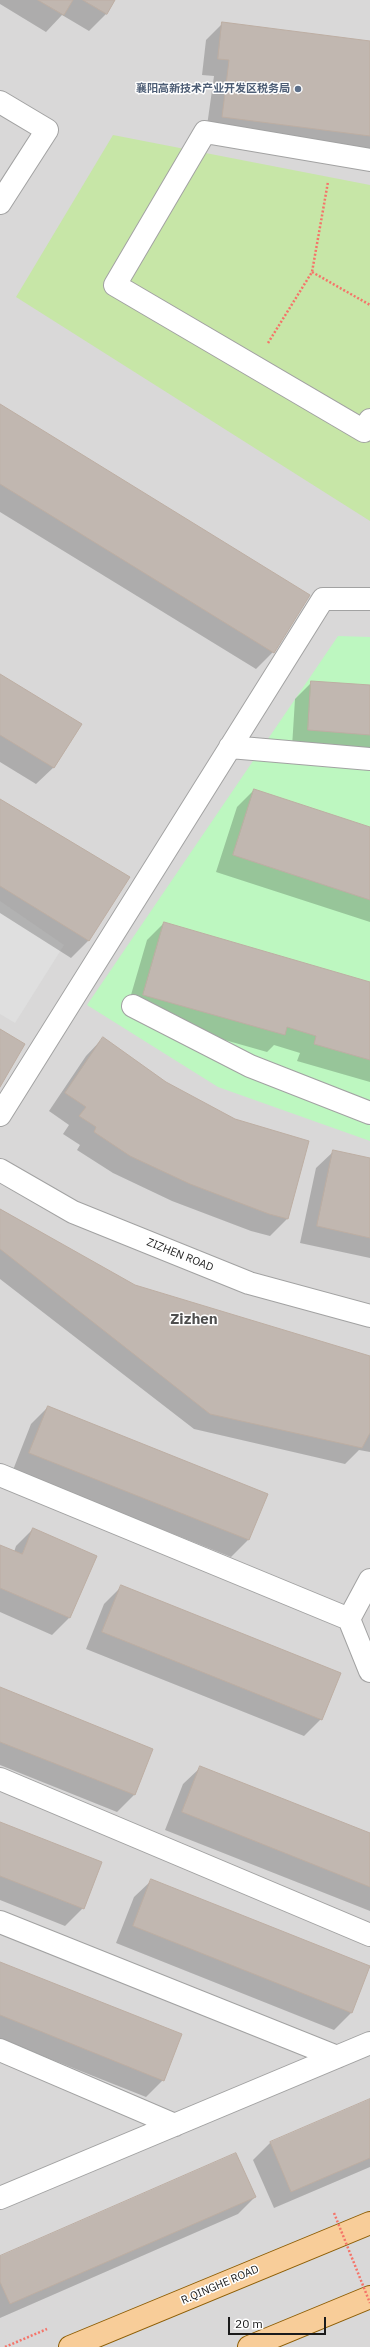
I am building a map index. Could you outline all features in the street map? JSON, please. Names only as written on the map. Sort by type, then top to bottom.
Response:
[{"type":"main road","name":"R.QINGHE ROAD","points":[[70,2347],[370,2222]]},
{"type":"main road","points":[[249,2347],[370,2297]]},
{"type":"street","points":[[0,102],[47,130],[0,203]]},
{"type":"street","points":[[370,160],[206,132],[115,285],[364,431],[370,420]]},
{"type":"street","points":[[0,1115],[323,599],[370,599]]},
{"type":"street","points":[[230,747],[370,759]]},
{"type":"street","points":[[132,1006],[250,1066],[370,1113]]},
{"type":"street","name":"ZIZHEN ROAD","points":[[0,1170],[73,1212],[249,1283],[370,1316]]},
{"type":"street","points":[[0,1475],[349,1619],[370,1670]]},
{"type":"street","points":[[349,1619],[370,1580]]},
{"type":"street","points":[[0,1779],[370,1935]]},
{"type":"street","points":[[0,1922],[337,2057]]},
{"type":"street","points":[[0,2198],[370,2043]]},
{"type":"street","points":[[0,2050],[175,2125]]},
{"type":"path","points":[[253,366],[312,272],[332,154]]},
{"type":"path","points":[[312,272],[370,305]]},
{"type":"path","points":[[334,2213],[370,2303]]},
{"type":"shaded area","points":[[0,0],[370,0],[370,2347],[0,2347]]},
{"type":"shaded area","points":[[0,901],[64,945],[15,1023],[0,1014]]},
{"type":"green space","points":[[113,135],[370,185],[370,521],[16,297]]},
{"type":"green space","points":[[338,636],[370,637],[370,1141],[218,1087],[87,1005]]},
{"type":"building","points":[[38,0],[73,0],[64,15]]},
{"type":"building","points":[[83,0],[115,0],[107,14]]},
{"type":"building","name":"襄阳高新技术产业开发区税务局","points":[[222,22],[370,41],[370,136],[222,117],[229,60],[218,59]]},
{"type":"building","points":[[0,404],[310,595],[274,653],[0,484]]},
{"type":"building","points":[[0,674],[82,724],[54,768],[0,735]]},
{"type":"building","points":[[311,681],[370,685],[370,735],[308,730]]},
{"type":"building","points":[[254,789],[370,827],[370,900],[233,855]]},
{"type":"building","points":[[0,799],[130,877],[89,941],[0,886]]},
{"type":"building","points":[[164,922],[370,982],[370,1060],[314,1044],[316,1036],[287,1027],[285,1035],[143,995]]},
{"type":"building","points":[[0,1029],[25,1044],[0,1087]]},
{"type":"building","points":[[103,1037],[166,1082],[235,1119],[309,1141],[288,1219],[269,1214],[190,1184],[130,1156],[94,1132],[96,1127],[79,1116],[86,1107],[65,1093]]},
{"type":"building","points":[[333,1150],[370,1158],[370,1238],[317,1226]]},
{"type":"building","points":[[0,1209],[135,1285],[370,1356],[370,1433],[362,1448],[210,1414],[0,1249]]},
{"type":"building","points":[[48,1406],[268,1494],[249,1540],[29,1453]]},
{"type":"building","points":[[33,1528],[97,1556],[70,1618],[0,1588],[0,1545],[22,1554]]},
{"type":"building","points":[[121,1585],[341,1673],[322,1720],[102,1632]]},
{"type":"building","points":[[0,1687],[153,1749],[135,1795],[0,1742]]},
{"type":"building","points":[[200,1766],[370,1833],[370,1887],[182,1812]]},
{"type":"building","points":[[0,1822],[102,1862],[84,1909],[0,1876]]},
{"type":"building","points":[[151,1879],[370,1966],[352,2013],[133,1926]]},
{"type":"building","points":[[0,1962],[182,2034],[164,2081],[0,2015]]},
{"type":"building","points":[[370,2099],[370,2158],[291,2192],[270,2142]]},
{"type":"building","points":[[236,2153],[256,2197],[10,2304],[0,2282],[0,2256]]},
{"type":"place","name":"襄阳高新技术产业开发区税务局","points":[[298,89]]},
{"type":"district","name":"Zizhen","points":[[194,1320]]}]
